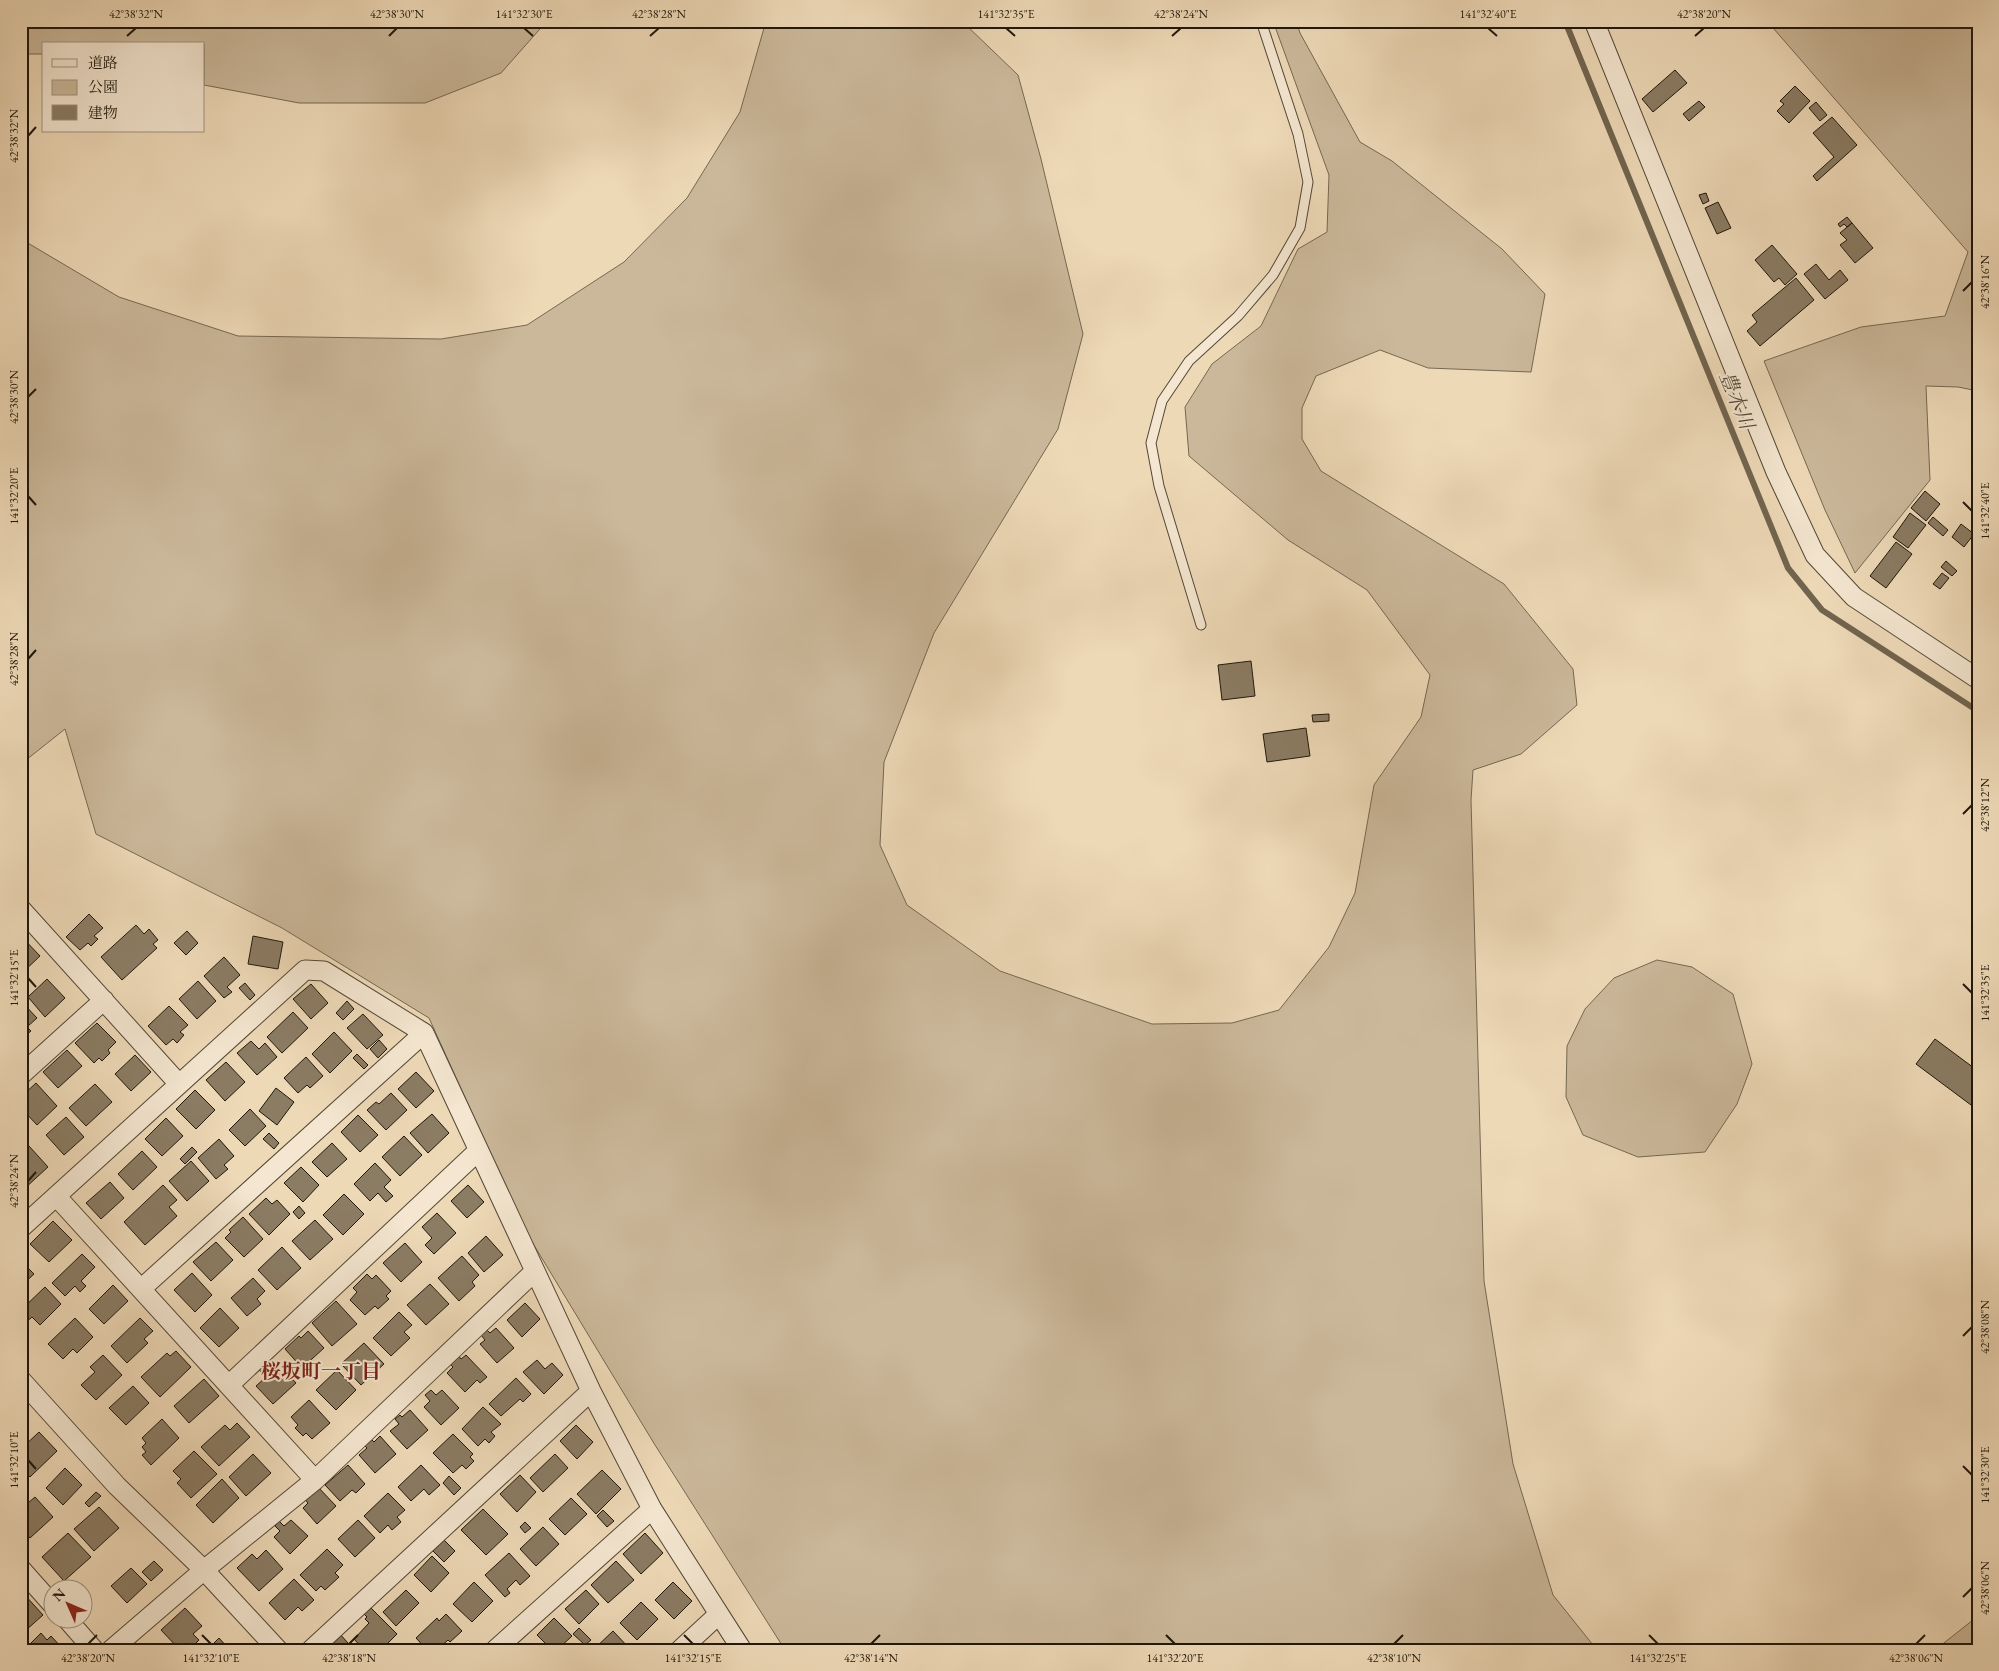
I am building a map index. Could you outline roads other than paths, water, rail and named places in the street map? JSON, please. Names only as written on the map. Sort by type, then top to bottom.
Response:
[{"type":"street","points":[[1594,21],[1776,472],[1815,555],[1854,597],[1978,679]]},
{"type":"street","points":[[23,915],[104,1000],[179,1084]]},
{"type":"street","points":[[21,1228],[305,970],[324,971],[424,1033],[591,1391],[652,1509],[742,1650]]},
{"type":"street","points":[[21,1075],[104,1000]]},
{"type":"street","points":[[140,1289],[424,1033]]},
{"type":"street","points":[[229,1385],[478,1151]]},
{"type":"street","points":[[56,1196],[315,1480]]},
{"type":"street","points":[[112,1650],[204,1570],[315,1480],[534,1272]]},
{"type":"street","points":[[21,1380],[117,1486],[204,1570],[278,1650]]},
{"type":"street","points":[[311,1650],[591,1391]]},
{"type":"street","points":[[496,1650],[652,1509]]},
{"type":"street","points":[[21,1569],[42,1593]]},
{"type":"street","points":[[680,1650],[719,1614]]},
{"type":"street","points":[[75,1628],[94,1650]]},
{"type":"lane","points":[[1201,626],[1159,486],[1151,443],[1162,401],[1189,361],[1238,316],[1273,275],[1300,228],[1308,182],[1298,134],[1261,21]]},
{"type":"waterway","name":"豊木川","points":[[1565,21],[1788,568],[1822,610],[1978,711]]},
{"type":"district","name":"桜坂町一丁目","points":[[321,1371]]}]
